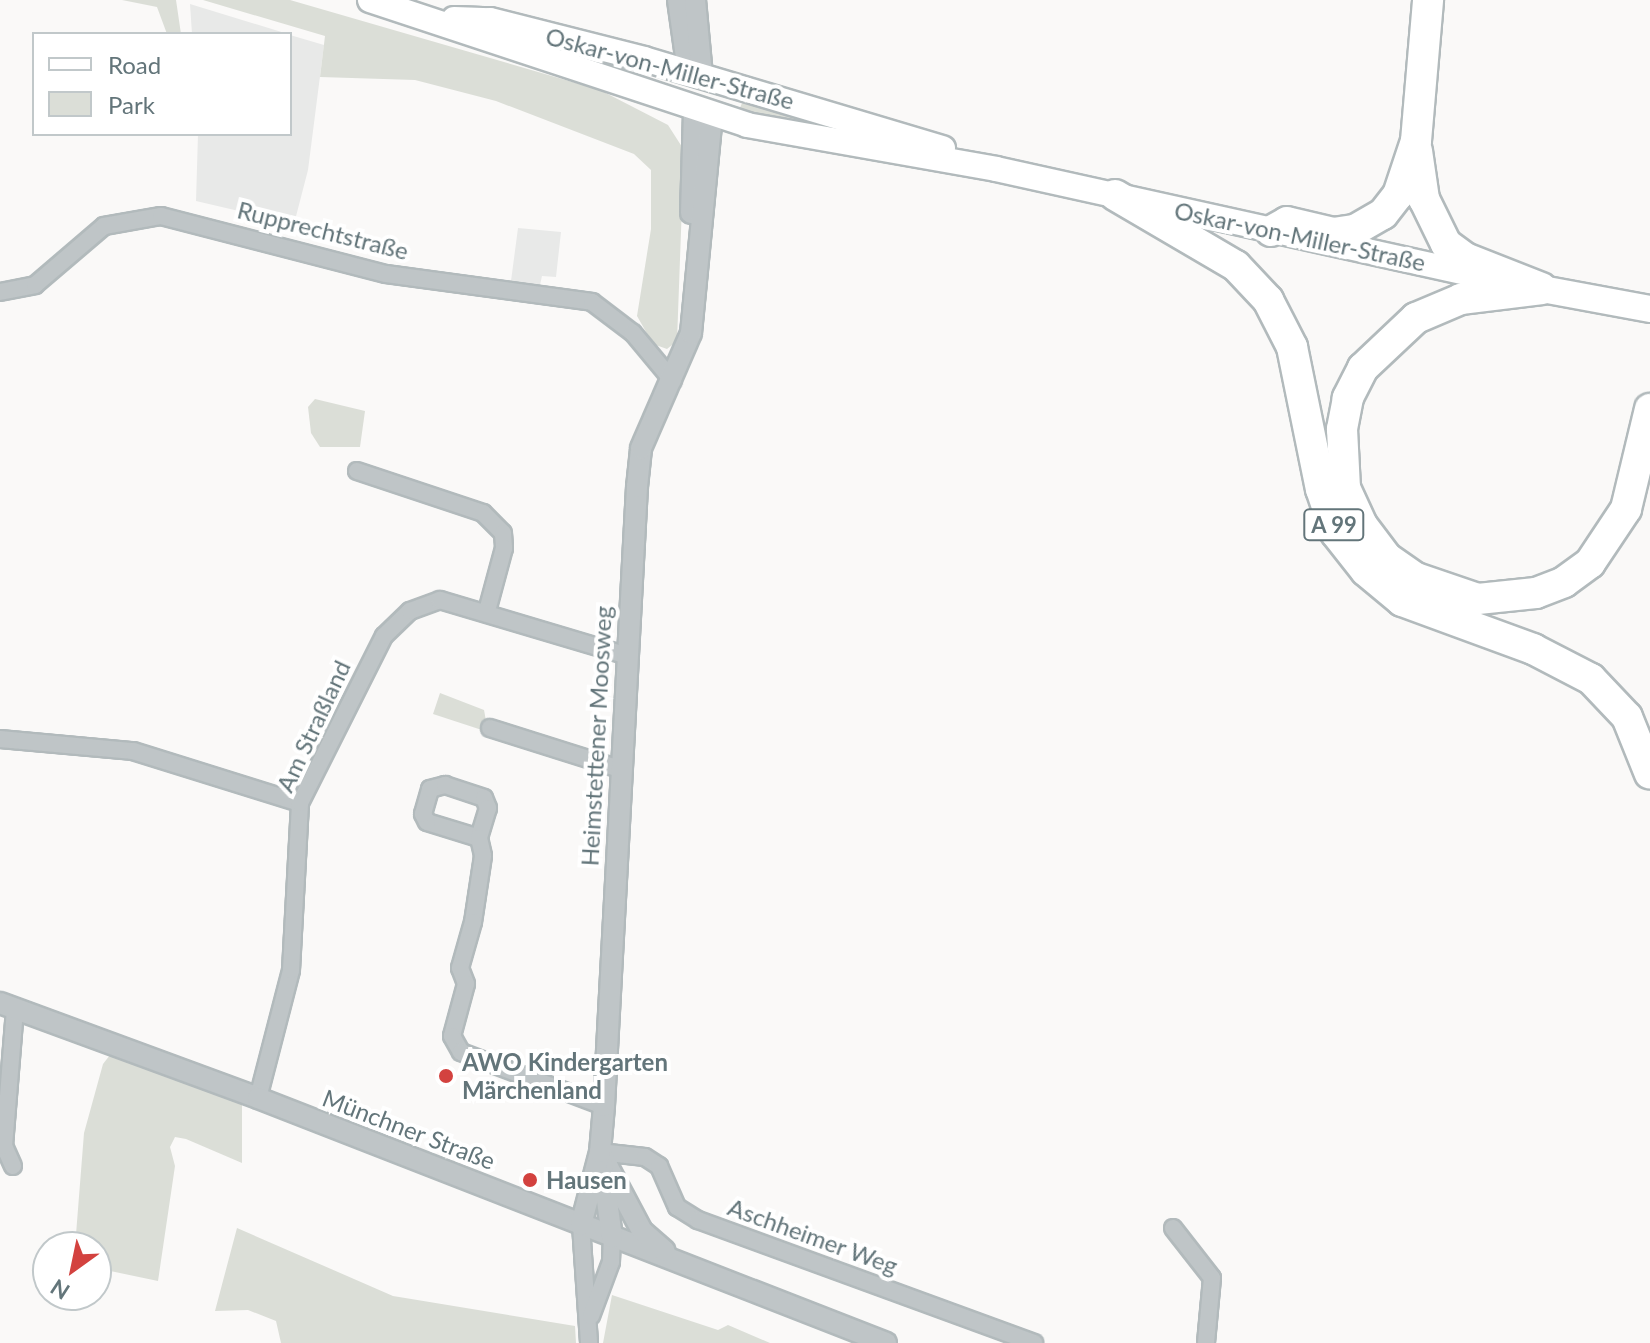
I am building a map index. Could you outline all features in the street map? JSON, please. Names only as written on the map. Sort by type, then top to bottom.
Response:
[{"type":"highway","points":[[1271,231],[1287,222],[1333,233],[1355,230],[1383,214],[1409,173],[1416,141],[1428,0]]},
{"type":"highway","points":[[1416,141],[1424,199],[1446,244],[1465,258],[1542,289]]},
{"type":"highway","name":"A 99","points":[[1115,195],[1236,266],[1268,300],[1292,347],[1321,489],[1336,533],[1366,571],[1402,601],[1533,649],[1591,679],[1627,717],[1650,774]]},
{"type":"highway","points":[[1542,289],[1461,299],[1416,318],[1363,368],[1342,429],[1345,488],[1362,525],[1387,558],[1416,578],[1478,599],[1536,593],[1564,582],[1590,563],[1626,509],[1650,409]]},
{"type":"main road","name":"Oskar-von-Miller-Straße","points":[[370,0],[432,18],[703,114],[996,169],[1271,231],[1628,305]]},
{"type":"main road","name":"Oskar-von-Miller-Straße","points":[[432,18],[490,20],[695,74],[838,113],[996,169]]},
{"type":"main road","points":[[695,74],[703,114]]},
{"type":"street","points":[[678,0],[695,74]]},
{"type":"street","points":[[695,0],[695,74]]},
{"type":"street","name":"Heimstettener Moosweg","points":[[581,1225],[600,1152],[604,1106],[625,655],[641,448],[673,381],[691,333],[703,114]]},
{"type":"street","name":"Rupprechtstraße","points":[[0,292],[35,285],[104,226],[161,216],[386,274],[592,302],[624,323],[673,381]]},
{"type":"street","points":[[357,471],[483,513],[503,533],[504,548],[487,611]]},
{"type":"street","name":"Am Straßland","points":[[258,1098],[291,970],[300,803],[384,636],[410,611],[440,600],[487,611],[625,655]]},
{"type":"street","points":[[490,728],[620,769]]},
{"type":"street","points":[[0,739],[133,751],[300,803]]},
{"type":"street","points":[[479,838],[483,856],[460,968],[466,984],[452,1036],[461,1052],[604,1106]]},
{"type":"street","points":[[7,1006],[4,1146],[13,1166]]},
{"type":"street","name":"Münchner Straße","points":[[7,1006],[258,1098],[886,1343]]},
{"type":"street","points":[[600,1152],[642,1231],[676,1261]]},
{"type":"street","name":"Heimstettener Moosweg","points":[[600,1152],[612,1237]]},
{"type":"street","name":"Aschheimer Weg","points":[[600,1152],[645,1157],[659,1166],[677,1207],[698,1220],[1034,1343]]},
{"type":"street","points":[[581,1225],[591,1316],[589,1343]]},
{"type":"street","points":[[1173,1228],[1212,1278],[1206,1343]]},
{"type":"street","points":[[591,1316],[611,1262],[612,1237]]},
{"type":"shaded area","points":[[190,4],[281,32],[192,32]]},
{"type":"shaded area","points":[[292,36],[324,45],[308,170],[294,224],[196,201],[198,136],[292,136]]},
{"type":"shaded area","points":[[518,228],[561,232],[556,277],[542,276],[540,285],[511,281]]},
{"type":"green space","points":[[122,0],[176,0],[181,32],[166,32],[157,7]]},
{"type":"green space","points":[[203,0],[290,0],[600,90],[668,125],[684,150],[677,341],[667,349],[653,344],[637,316],[651,229],[651,170],[634,154],[496,101],[415,80],[320,77],[325,36]]},
{"type":"green space","points":[[742,103],[799,117],[860,135],[738,113]]},
{"type":"green space","points":[[315,399],[365,411],[360,447],[320,447],[311,433],[308,407]]},
{"type":"green space","points":[[440,693],[484,710],[488,732],[433,714]]},
{"type":"green space","points":[[110,1055],[242,1104],[242,1163],[186,1139],[175,1137],[170,1147],[175,1166],[158,1281],[112,1271],[112,1231],[76,1231],[84,1133],[103,1064]]},
{"type":"green space","points":[[237,1228],[393,1296],[575,1326],[576,1343],[281,1343],[276,1321],[248,1310],[215,1311]]},
{"type":"green space","points":[[612,1295],[718,1330],[728,1325],[770,1343],[603,1343]]},
{"type":"place","name":"AWO Kindergarten Märchenland","points":[[446,1076]]},
{"type":"place","name":"Hausen","points":[[530,1180]]}]
